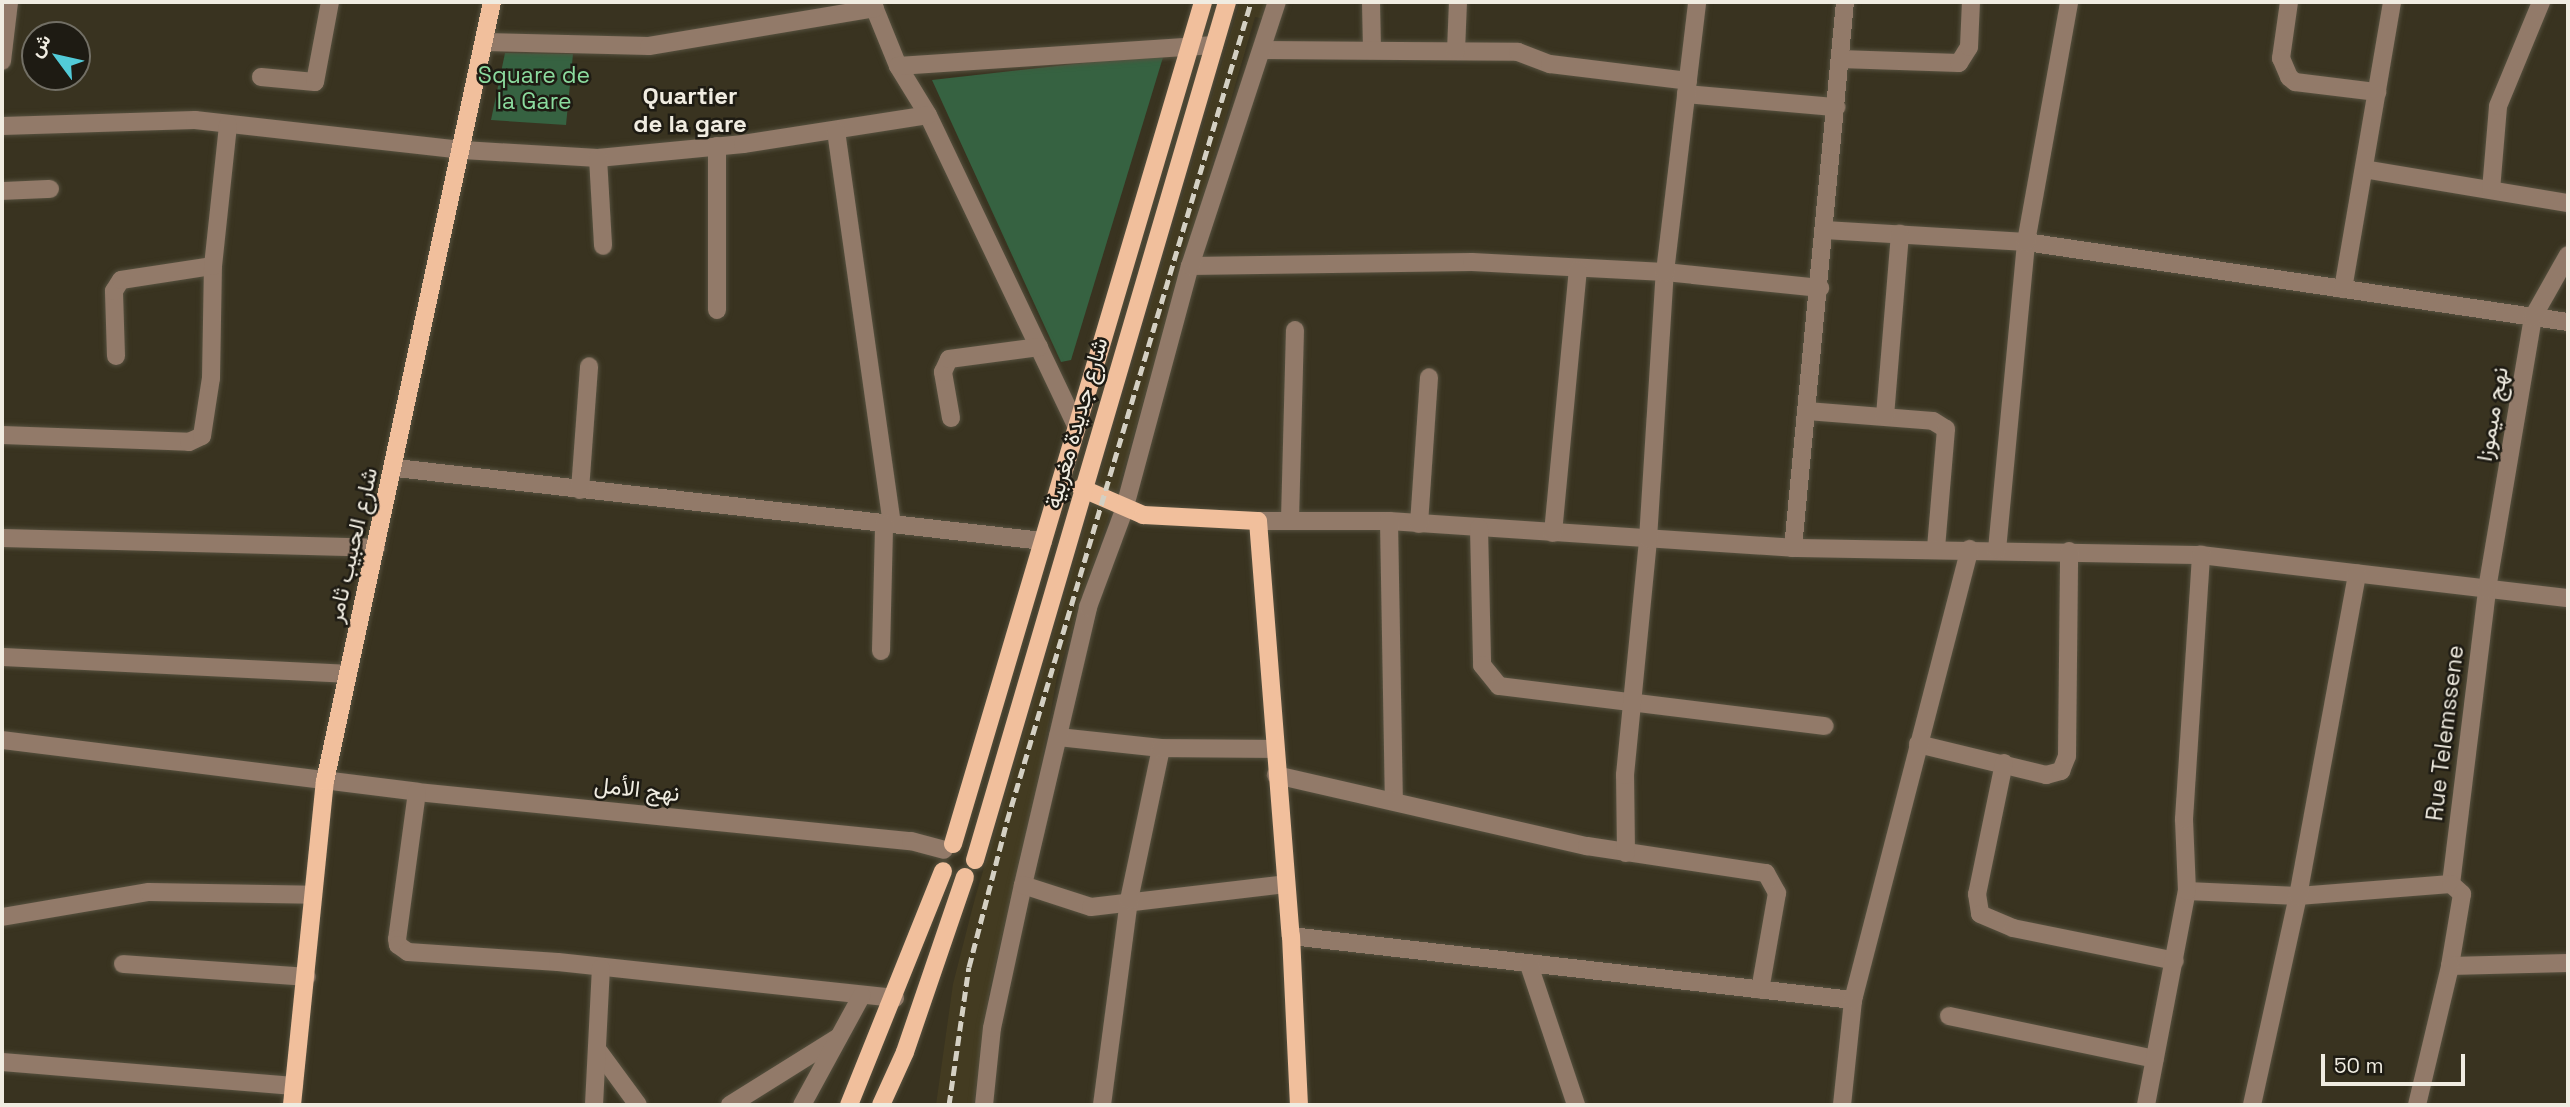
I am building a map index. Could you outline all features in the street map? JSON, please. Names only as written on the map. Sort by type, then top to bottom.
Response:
[{"type":"main road","name":"شارع الحبيب ثامر","points":[[292,1105],[325,781],[347,674],[396,468],[492,2]]},
{"type":"main road","name":"شارع جديدة مغربية","points":[[948,847],[1044,541],[1203,2]]},
{"type":"main road","name":"شارع جديدة مغربية","points":[[975,860],[1081,488],[1227,2]]},
{"type":"main road","points":[[1081,488],[1124,510],[1164,519],[1258,521],[1276,775],[1291,936],[1298,1105]]},
{"type":"main road","points":[[849,1105],[895,998],[943,871],[948,847],[967,847],[975,860],[965,877],[905,1052],[881,1105]]},
{"type":"main road","points":[[943,871],[953,879],[965,877]]},
{"type":"street","points":[[2,61],[9,2]]},
{"type":"street","points":[[261,77],[316,82],[330,2]]},
{"type":"street","points":[[984,1105],[992,1028],[1088,607],[1124,510],[1190,266],[1277,2]]},
{"type":"street","points":[[1371,2],[1372,50]]},
{"type":"street","points":[[1455,51],[1458,2]]},
{"type":"street","points":[[1626,853],[1625,775],[1648,539],[1665,272],[1697,2]]},
{"type":"street","points":[[1793,548],[1845,2]]},
{"type":"street","points":[[1840,59],[1959,63],[1969,47],[1971,2]]},
{"type":"street","points":[[1997,550],[2026,242],[2069,2]]},
{"type":"street","points":[[2289,2],[2281,58],[2289,76],[2295,82],[2377,92]]},
{"type":"street","points":[[2343,289],[2392,2]]},
{"type":"street","points":[[2491,190],[2498,106],[2510,70],[2532,33],[2541,2]]},
{"type":"street","points":[[485,42],[649,46],[874,5],[898,66],[928,115],[1077,427]]},
{"type":"street","points":[[898,66],[1214,46]]},
{"type":"street","points":[[1262,50],[1518,52],[1550,64],[1687,88],[1836,107]]},
{"type":"street","points":[[2,126],[173,120],[463,150],[598,158],[836,131],[928,115]]},
{"type":"street","points":[[2,435],[189,442],[202,436],[211,378],[213,266],[228,125]]},
{"type":"street","points":[[836,131],[888,524],[881,651]]},
{"type":"street","points":[[717,146],[717,310]]},
{"type":"street","points":[[598,158],[603,246]]},
{"type":"street","points":[[2364,169],[2568,203]]},
{"type":"street","points":[[2,191],[50,190]]},
{"type":"street","points":[[1825,230],[2026,242],[2568,322]]},
{"type":"street","points":[[1885,416],[1900,234]]},
{"type":"street","name":"نهج ميموزا","points":[[2487,589],[2533,317],[2568,255]]},
{"type":"street","points":[[1190,266],[1459,262],[1578,270],[1665,272],[1819,288]]},
{"type":"street","points":[[116,356],[114,291],[121,280],[213,266]]},
{"type":"street","points":[[1553,533],[1578,270]]},
{"type":"street","points":[[1290,520],[1295,331]]},
{"type":"street","points":[[951,418],[943,372],[949,359],[1038,347]]},
{"type":"street","points":[[580,490],[589,366]]},
{"type":"street","points":[[1419,524],[1429,377]]},
{"type":"street","points":[[1807,411],[1933,421],[1945,429],[1936,549]]},
{"type":"street","points":[[396,468],[1044,541]]},
{"type":"street","points":[[1258,521],[1389,521],[1793,548],[2200,555],[2568,598]]},
{"type":"street","points":[[1389,521],[1394,801]]},
{"type":"street","points":[[1479,528],[1480,645],[1482,665],[1491,680],[1518,690],[1825,726]]},
{"type":"street","points":[[2,538],[376,548]]},
{"type":"street","points":[[1843,1105],[1853,1000],[1970,549]]},
{"type":"street","points":[[1918,744],[2052,775],[2066,766],[2069,551]]},
{"type":"street","points":[[2146,1105],[2187,891],[2184,819],[2200,555]]},
{"type":"street","points":[[2252,1105],[2298,896],[2357,573]]},
{"type":"street","name":"Rue Telemssene","points":[[2451,884],[2487,589]]},
{"type":"street","points":[[2,657],[347,674]]},
{"type":"street","points":[[1058,737],[1161,748],[1274,749]]},
{"type":"street","name":"نهج الأمل","points":[[2,740],[416,792],[911,841],[948,847]]},
{"type":"street","points":[[1102,1105],[1129,900],[1161,748]]},
{"type":"street","points":[[2004,763],[1977,894],[1980,914],[2013,928],[2175,961]]},
{"type":"street","points":[[1276,775],[1626,853],[1751,868],[1773,879],[1777,893],[1760,990]]},
{"type":"street","points":[[416,792],[397,939],[402,949],[895,998]]},
{"type":"street","points":[[1023,885],[1091,907],[1129,900],[1286,884]]},
{"type":"street","points":[[2187,891],[2298,896],[2451,884],[2462,894],[2450,966],[2417,1105]]},
{"type":"street","points":[[2,917],[149,892],[313,895]]},
{"type":"street","points":[[1291,936],[1853,1000]]},
{"type":"street","points":[[2450,966],[2568,963]]},
{"type":"street","points":[[123,964],[307,977]]},
{"type":"street","points":[[1529,965],[1576,1105]]},
{"type":"street","points":[[594,1105],[601,968]]},
{"type":"street","points":[[802,1105],[862,995]]},
{"type":"street","points":[[1950,1016],[2155,1059]]},
{"type":"street","points":[[730,1105],[839,1037]]},
{"type":"street","points":[[597,1049],[638,1105]]},
{"type":"street","points":[[2,1062],[294,1086]]},
{"type":"shaded area","points":[[1240,2],[1269,2],[1264,19],[1255,17],[1119,486],[1057,677],[1034,805],[990,987],[974,1105],[936,1105],[953,984],[975,898]]},
{"type":"green space","name":"Square de la Gare","points":[[505,53],[573,54],[566,125],[491,120]]},
{"type":"green space","points":[[1164,54],[1071,360],[1061,362],[932,80]]},
{"type":"railway","points":[[949,1105],[969,967],[1007,821],[1251,2]]},
{"type":"district","name":"Quartier de la gare","points":[[690,110]]}]
